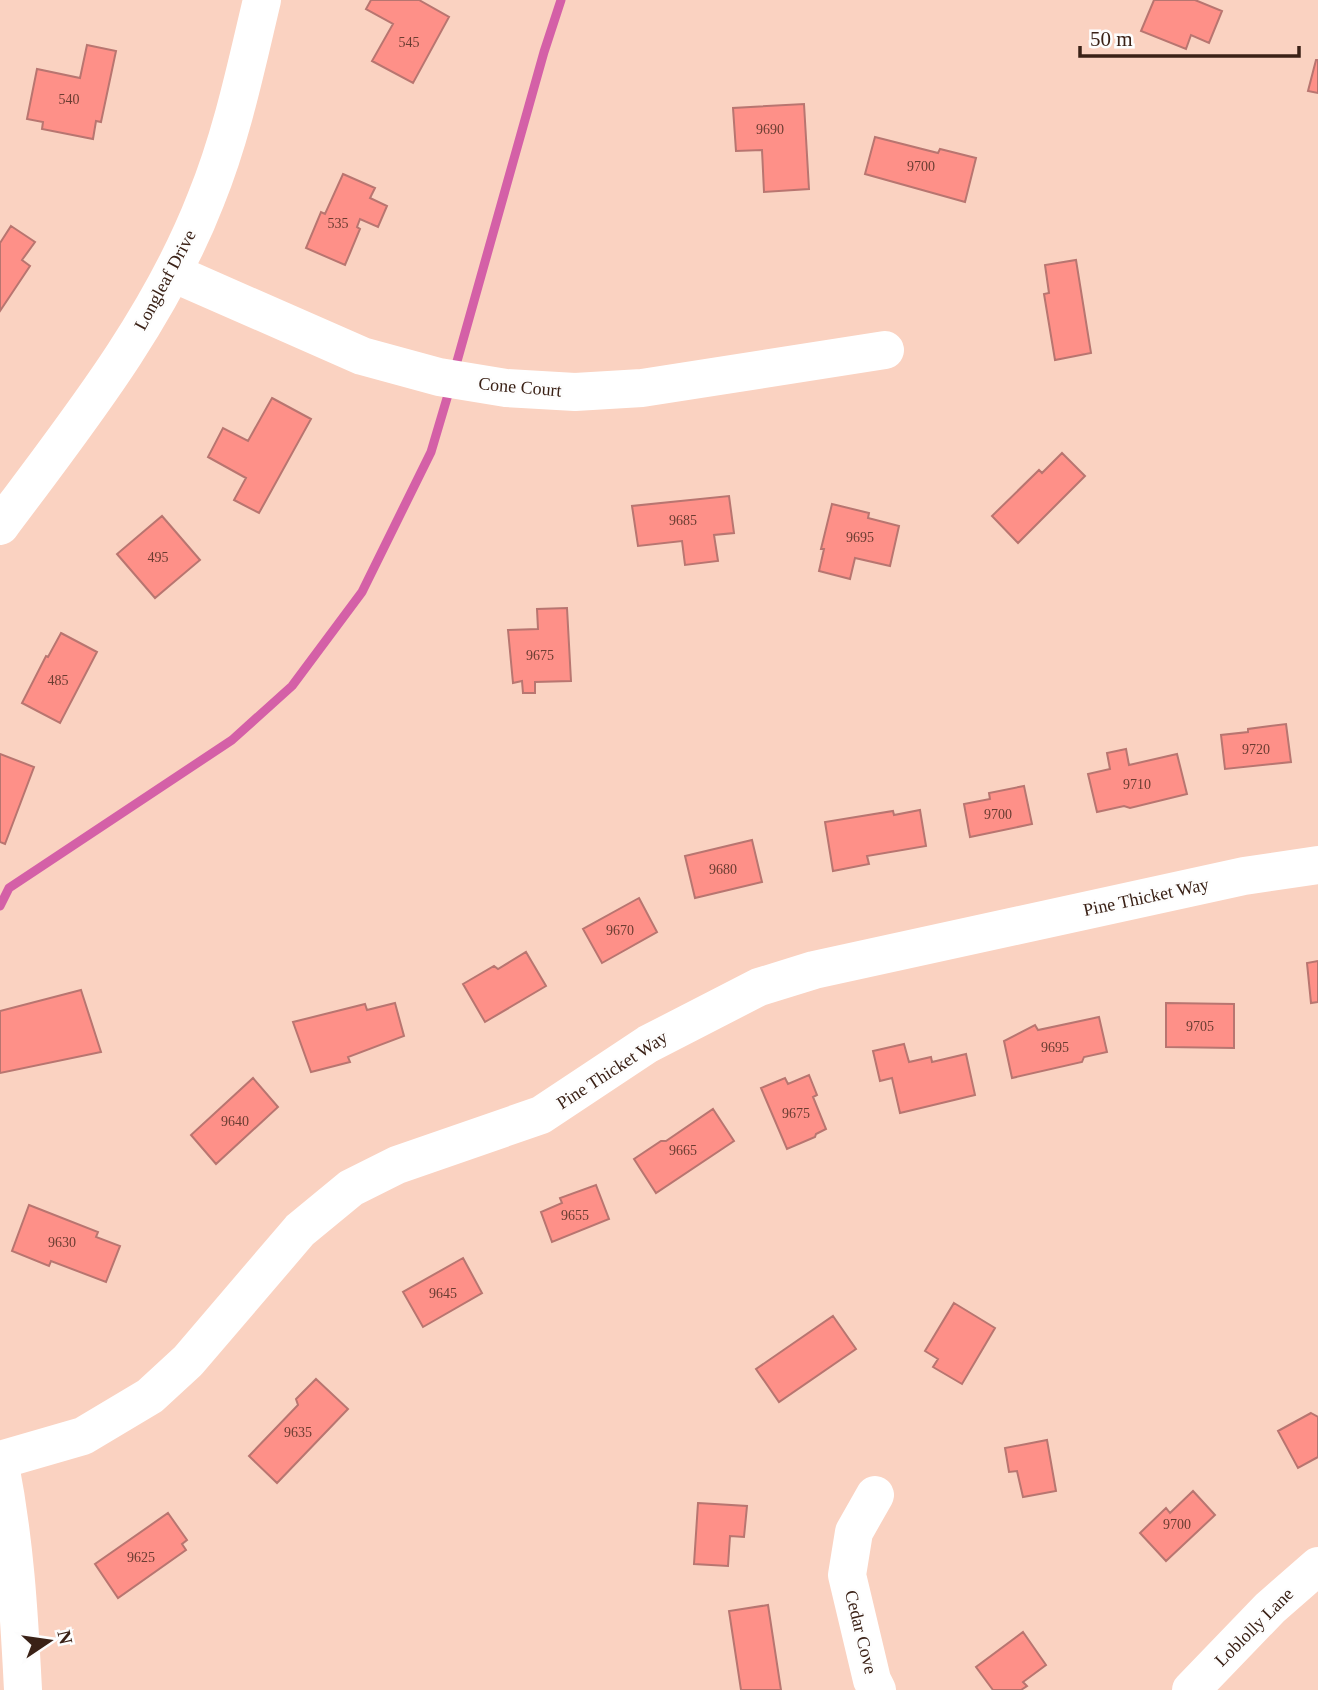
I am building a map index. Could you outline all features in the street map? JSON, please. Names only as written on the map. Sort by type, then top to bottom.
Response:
[{"type":"street","name":"Longleaf Drive","points":[[0,526],[114,372],[173,273],[206,201],[231,129],[262,0]]},
{"type":"street","name":"Cone Court","points":[[173,273],[362,356],[439,377],[506,388],[575,392],[642,388],[885,350]]},
{"type":"street","name":"Pine Thicket Way","points":[[0,1462],[83,1436],[150,1396],[188,1361],[300,1230],[351,1188],[397,1165],[541,1115],[648,1044],[759,987],[827,967],[1244,876],[1318,865]]},
{"type":"street","points":[[0,1462],[12,1528],[19,1595],[23,1690]]},
{"type":"street","name":"Cedar Cove","points":[[875,1495],[854,1532],[847,1575],[872,1680],[877,1690]]},
{"type":"street","name":"Loblolly Lane","points":[[1192,1690],[1270,1608],[1318,1566]]},
{"type":"building","points":[[371,0],[419,0],[449,17],[413,83],[372,61],[393,24],[366,9]]},
{"type":"building","points":[[1154,0],[1195,0],[1222,11],[1209,43],[1191,35],[1186,49],[1141,31]]},
{"type":"building","points":[[87,45],[116,51],[101,122],[96,121],[93,139],[42,129],[43,122],[27,119],[37,69],[80,78]]},
{"type":"building","points":[[1318,60],[1318,93],[1308,91]]},
{"type":"building","points":[[804,104],[809,189],[764,192],[762,150],[736,151],[733,108]]},
{"type":"building","points":[[875,137],[938,153],[940,149],[976,158],[965,202],[865,174]]},
{"type":"building","points":[[343,174],[375,188],[370,198],[387,206],[378,227],[360,219],[357,227],[360,229],[345,265],[306,248],[321,212],[325,214]]},
{"type":"building","points":[[11,226],[35,242],[22,260],[30,266],[0,311],[0,243]]},
{"type":"building","points":[[1076,260],[1091,353],[1055,360],[1044,294],[1049,293],[1045,265]]},
{"type":"building","points":[[272,398],[311,419],[259,513],[234,500],[246,478],[208,457],[223,428],[248,441]]},
{"type":"building","points":[[1062,453],[1085,476],[1018,543],[992,516],[1039,470],[1042,473]]},
{"type":"building","points":[[729,496],[734,533],[714,535],[718,561],[685,565],[682,541],[638,546],[632,506]]},
{"type":"building","points":[[832,504],[869,513],[868,518],[899,526],[890,566],[855,558],[850,579],[819,571],[824,549],[821,549]]},
{"type":"building","points":[[162,516],[200,560],[155,598],[117,554]]},
{"type":"building","points":[[567,608],[571,681],[535,682],[535,693],[523,693],[522,681],[513,683],[508,630],[538,629],[537,609]]},
{"type":"building","points":[[61,633],[97,652],[60,723],[22,703]]},
{"type":"building","points":[[1286,724],[1291,762],[1225,769],[1221,735]]},
{"type":"building","points":[[1126,749],[1129,765],[1177,754],[1187,794],[1130,808],[1124,806],[1097,812],[1088,774],[1110,769],[1107,753]]},
{"type":"building","points":[[0,754],[34,767],[5,844],[0,842]]},
{"type":"building","points":[[1024,786],[1032,824],[970,837],[964,804],[990,799],[989,793]]},
{"type":"building","points":[[920,810],[926,846],[867,856],[869,864],[833,871],[825,822],[893,811],[894,815]]},
{"type":"building","points":[[752,840],[762,882],[695,898],[685,856]]},
{"type":"building","points":[[639,898],[657,932],[602,963],[583,929]]},
{"type":"building","points":[[526,952],[546,986],[485,1022],[463,984],[494,966],[498,969]]},
{"type":"building","points":[[1318,961],[1318,1002],[1311,1003],[1307,963]]},
{"type":"building","points":[[81,990],[101,1052],[0,1073],[0,1011]]},
{"type":"building","points":[[395,1003],[404,1036],[348,1057],[350,1062],[311,1072],[293,1022],[365,1004],[367,1010]]},
{"type":"building","points":[[1166,1003],[1234,1004],[1234,1048],[1166,1047]]},
{"type":"building","points":[[1099,1017],[1107,1052],[1084,1057],[1082,1062],[1012,1078],[1004,1041],[1035,1025],[1038,1030]]},
{"type":"building","points":[[904,1044],[909,1062],[931,1057],[932,1062],[966,1054],[975,1095],[900,1113],[892,1078],[880,1081],[873,1051]]},
{"type":"building","points":[[809,1075],[817,1095],[813,1097],[826,1129],[787,1149],[761,1088],[785,1078],[788,1084]]},
{"type":"building","points":[[253,1078],[278,1107],[216,1164],[191,1135]]},
{"type":"building","points":[[713,1109],[734,1141],[656,1193],[634,1159]]},
{"type":"building","points":[[596,1185],[609,1219],[552,1242],[541,1212],[562,1203],[560,1198]]},
{"type":"building","points":[[29,1205],[98,1232],[96,1237],[120,1246],[106,1282],[51,1261],[49,1266],[12,1251]]},
{"type":"building","points":[[463,1258],[482,1293],[423,1327],[403,1292]]},
{"type":"building","points":[[954,1303],[995,1328],[962,1384],[933,1367],[938,1359],[925,1351]]},
{"type":"building","points":[[833,1316],[856,1349],[779,1402],[756,1369]]},
{"type":"building","points":[[316,1379],[348,1409],[277,1483],[249,1456],[298,1405],[296,1399]]},
{"type":"building","points":[[1311,1413],[1318,1417],[1318,1457],[1298,1468],[1278,1431]]},
{"type":"building","points":[[1047,1440],[1056,1491],[1023,1497],[1017,1471],[1009,1472],[1005,1448]]},
{"type":"building","points":[[1193,1491],[1215,1515],[1166,1561],[1140,1533],[1166,1508],[1170,1513]]},
{"type":"building","points":[[698,1503],[747,1506],[744,1537],[730,1536],[728,1566],[694,1564]]},
{"type":"building","points":[[168,1513],[187,1540],[182,1544],[186,1550],[118,1598],[95,1564]]},
{"type":"building","points":[[768,1605],[781,1690],[741,1690],[729,1611]]},
{"type":"building","points":[[1023,1632],[1046,1665],[1023,1682],[1027,1686],[1021,1690],[993,1690],[976,1667]]},
{"type":"waterway","points":[[454,372],[561,0]]},
{"type":"waterway","points":[[0,906],[9,888],[232,740],[292,686],[362,592],[431,452],[450,388]]}]
